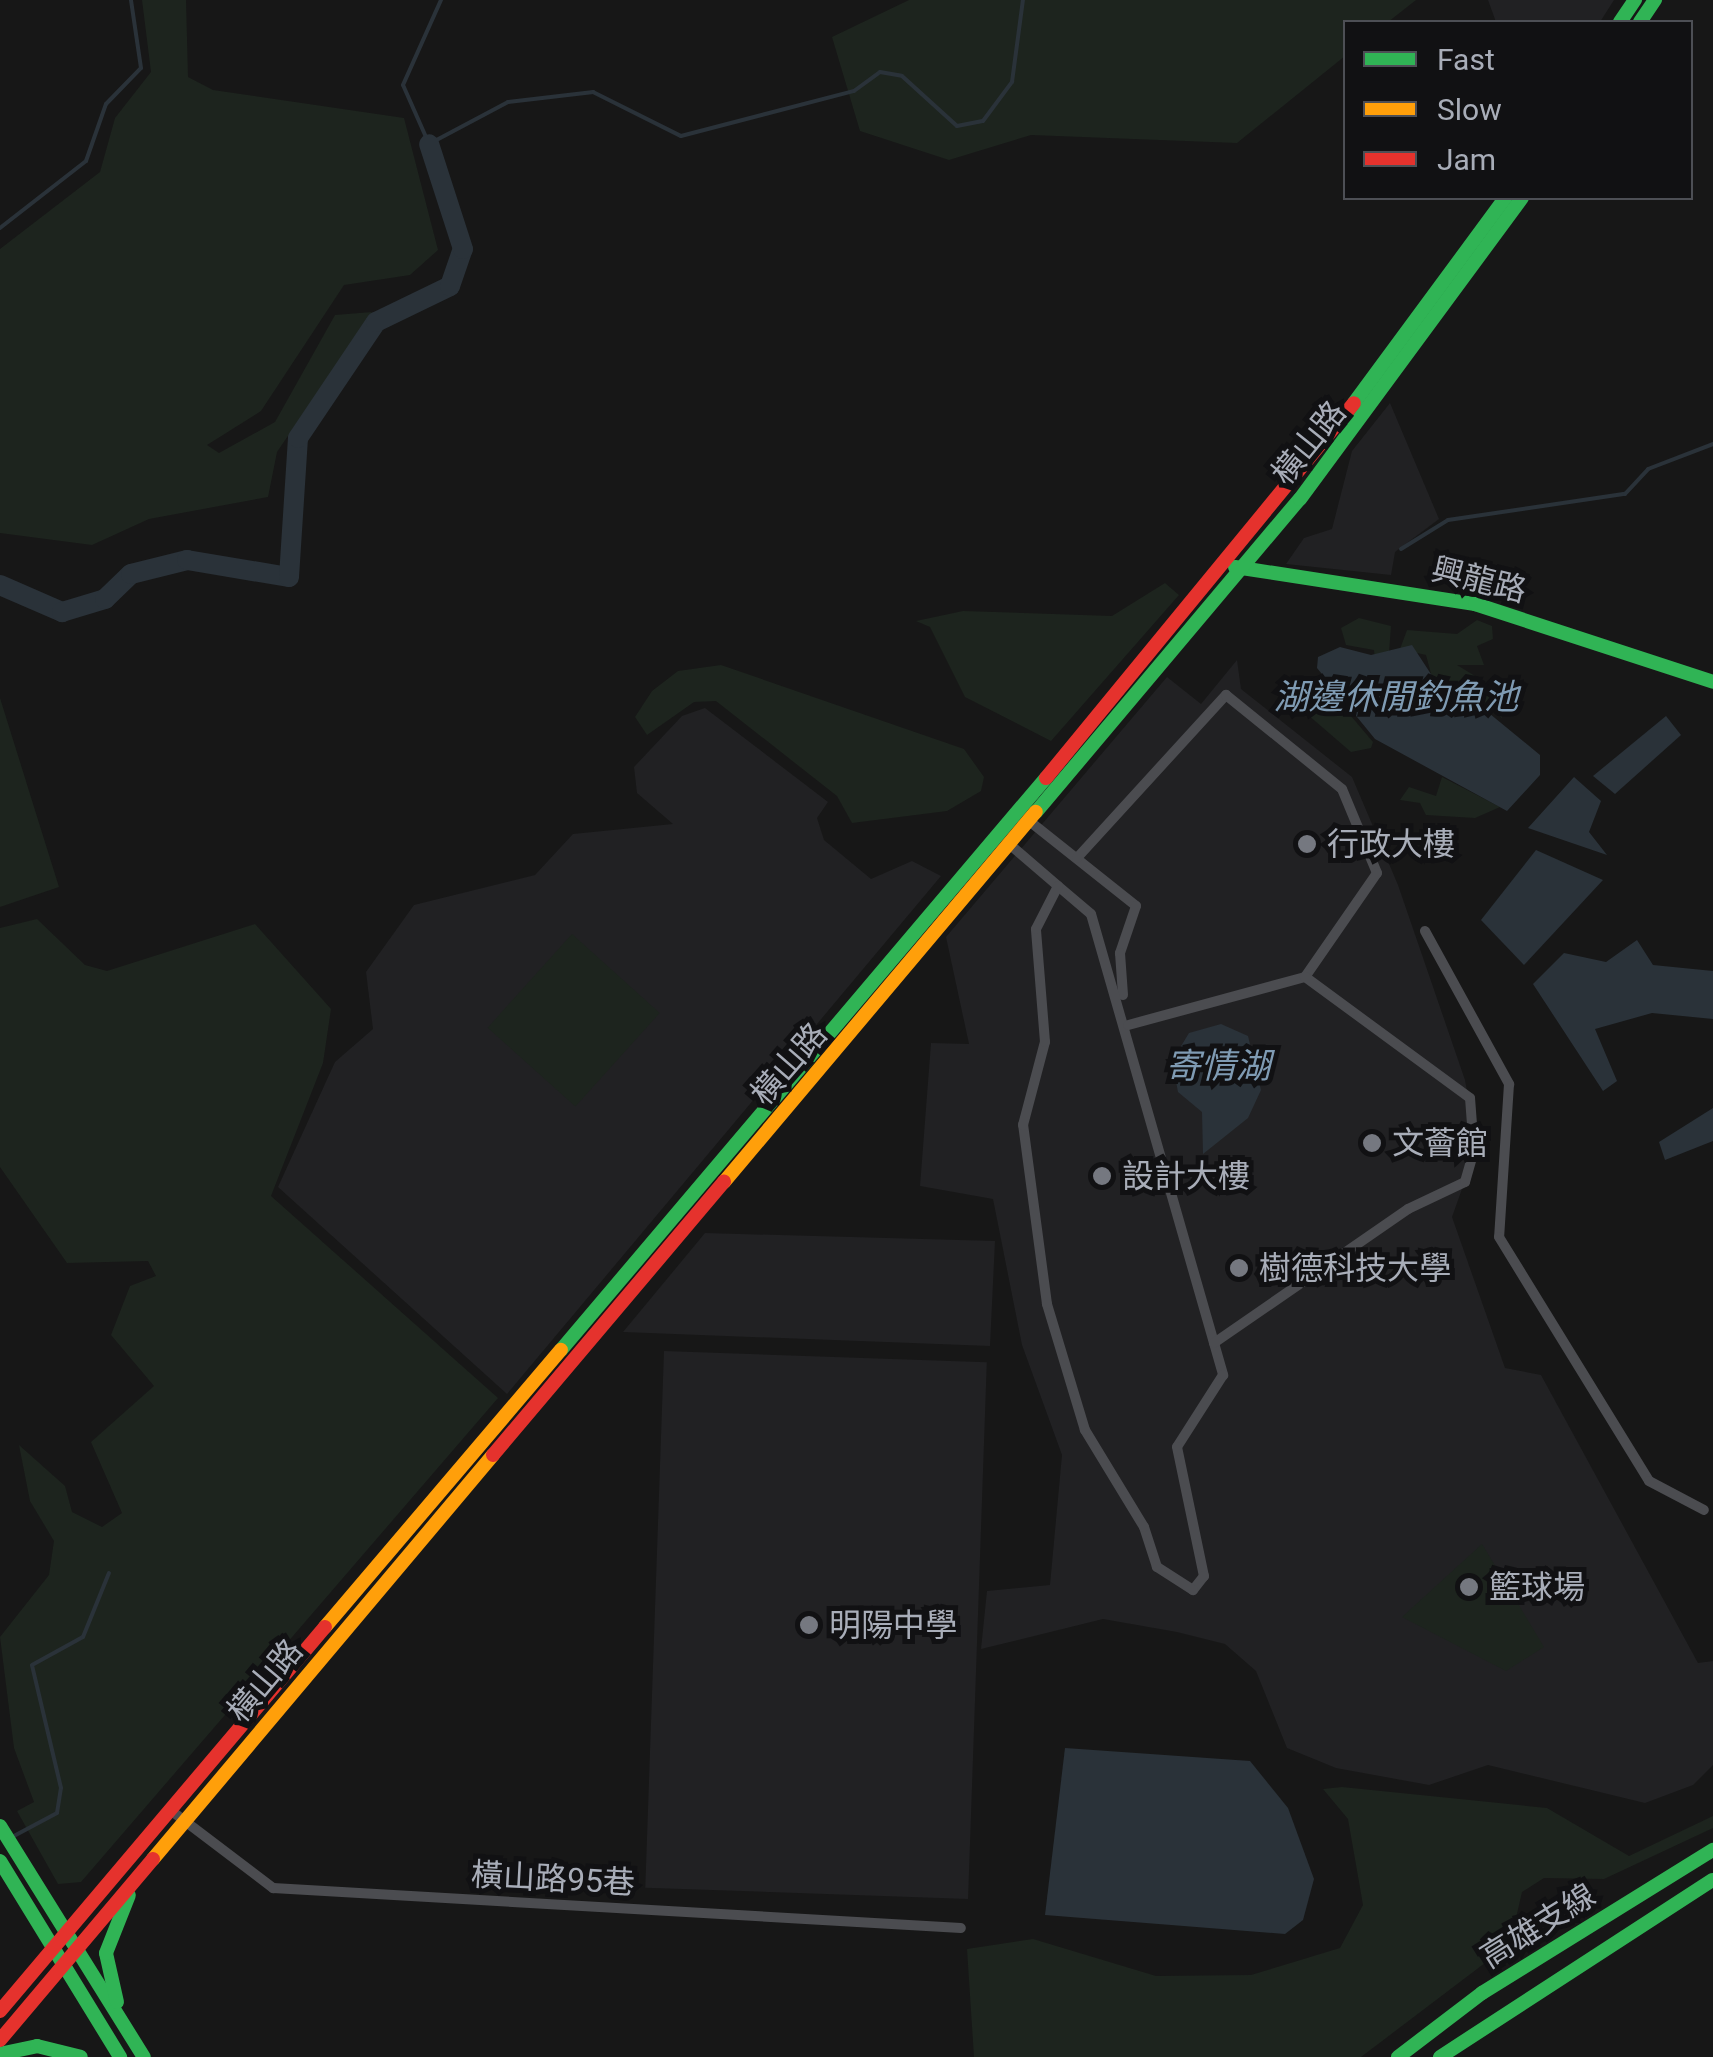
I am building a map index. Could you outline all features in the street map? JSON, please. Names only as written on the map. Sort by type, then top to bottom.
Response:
[{"type":"main road","name":"橫山路","points":[[0,2011],[1224,568],[1374,384],[1504,200]]},
{"type":"main road","name":"橫山路","points":[[0,2040],[1242,566],[1432,330],[1521,200]]},
{"type":"main road","name":"興龍路","points":[[1224,568],[1242,566],[1475,604],[1713,682]]},
{"type":"main road","points":[[0,1826],[144,2057]]},
{"type":"main road","name":"高雄支線","points":[[1398,2057],[1713,1850]]},
{"type":"main road","points":[[0,1861],[120,2057]]},
{"type":"main road","points":[[133,2040],[106,1953],[140,1876]]},
{"type":"main road","name":"高雄支線","points":[[1443,2057],[1465,2038],[1713,1880]]},
{"type":"main road","points":[[0,2054],[37,2046],[81,2057]]},
{"type":"street","points":[[1078,858],[1226,695],[1342,789],[1377,873],[1305,977],[1128,1026]]},
{"type":"street","points":[[1028,820],[1136,906],[1120,953],[1128,1026]]},
{"type":"street","points":[[1008,844],[1058,886],[1091,914],[1128,1026],[1223,1375],[1177,1447],[1204,1576],[1193,1590],[1157,1566],[1144,1527],[1085,1430],[1047,1304],[1022,1124],[1045,1042],[1036,929],[1058,886]]},
{"type":"street","points":[[1425,931],[1509,1084],[1498,1236],[1649,1480],[1704,1510]]},
{"type":"street","points":[[1214,1343],[1408,1209],[1464,1182],[1474,1150],[1470,1098],[1305,977]]},
{"type":"street","name":"橫山路95巷","points":[[169,1808],[273,1888],[961,1928]]},
{"type":"shaded area","points":[[142,0],[186,0],[188,77],[213,90],[404,118],[438,250],[410,275],[344,285],[261,411],[207,445],[219,453],[275,422],[335,315],[372,312],[277,452],[268,497],[149,519],[92,545],[0,533],[0,249],[100,172],[115,118],[151,72]]},
{"type":"shaded area","points":[[909,0],[1416,0],[1391,20],[1343,20],[1343,58],[1237,143],[1031,135],[949,160],[860,131],[832,37]]},
{"type":"shaded area","points":[[1488,0],[1614,0],[1601,20],[1495,20]]},
{"type":"shaded area","points":[[1390,403],[1439,519],[1395,552],[1391,575],[1286,564],[1304,538],[1332,529],[1352,451]]},
{"type":"shaded area","points":[[1165,583],[1179,595],[1051,741],[965,697],[930,627],[916,621],[963,611],[1112,616]]},
{"type":"shaded area","points":[[1359,618],[1391,626],[1389,653],[1375,660],[1374,650],[1346,645],[1341,628]]},
{"type":"shaded area","points":[[1477,620],[1492,626],[1493,639],[1477,646],[1484,665],[1457,665],[1498,690],[1502,718],[1463,691],[1434,685],[1426,655],[1400,649],[1407,630],[1457,634]]},
{"type":"shaded area","name":"樹德科技大學","points":[[1237,660],[1241,689],[1352,777],[1398,885],[1465,1080],[1477,1147],[1452,1217],[1505,1368],[1541,1375],[1698,1663],[1713,1661],[1713,1765],[1693,1785],[1645,1803],[1488,1765],[1429,1785],[1336,1768],[1287,1748],[1256,1671],[1225,1644],[1177,1632],[1103,1619],[981,1649],[987,1591],[1050,1585],[1062,1455],[1022,1345],[993,1199],[920,1186],[931,1043],[969,1044],[946,937],[1167,677],[1201,704]]},
{"type":"shaded area","points":[[721,665],[964,749],[984,777],[981,791],[947,811],[852,823],[837,796],[716,701],[694,702],[647,735],[635,717],[652,691],[678,671]]},
{"type":"shaded area","points":[[1318,677],[1373,742],[1371,748],[1351,752],[1286,696],[1289,684]]},
{"type":"shaded area","points":[[0,698],[59,887],[0,907]]},
{"type":"shaded area","points":[[705,708],[828,802],[817,818],[824,840],[871,879],[912,861],[941,876],[507,1394],[278,1187],[335,1062],[373,1029],[366,972],[414,905],[535,875],[573,834],[673,824],[637,793],[634,767],[682,716]]},
{"type":"shaded area","points":[[1442,777],[1500,807],[1475,818],[1426,815],[1420,803],[1400,800],[1409,787],[1436,796]]},
{"type":"shaded area","points":[[37,919],[85,965],[107,971],[255,924],[331,1009],[323,1063],[271,1196],[498,1398],[81,1882],[58,1884],[17,1811],[34,1802],[14,1748],[0,1637],[49,1575],[54,1541],[30,1501],[19,1445],[65,1486],[72,1512],[102,1527],[122,1513],[91,1442],[154,1386],[111,1335],[130,1286],[156,1276],[148,1261],[67,1263],[0,1167],[0,928]]},
{"type":"shaded area","points":[[572,934],[660,1013],[575,1107],[488,1028]]},
{"type":"shaded area","points":[[705,1233],[995,1241],[990,1346],[623,1332]]},
{"type":"shaded area","name":"明陽中學","points":[[664,1351],[987,1362],[968,1899],[645,1888]]},
{"type":"shaded area","name":"籃球場","points":[[1482,1544],[1544,1647],[1506,1671],[1402,1617]]},
{"type":"shaded area","points":[[1342,1787],[1547,1808],[1629,1856],[1713,1816],[1713,1828],[1604,1879],[1544,1878],[1522,1892],[1510,1944],[1361,2057],[974,2057],[967,1949],[1033,1939],[1156,1976],[1251,1975],[1340,1948],[1363,1905],[1348,1819],[1323,1789]]},
{"type":"water","name":"湖邊休閒釣魚池","points":[[1412,645],[1442,691],[1473,700],[1540,755],[1540,775],[1507,811],[1375,739],[1317,668],[1318,657],[1340,647],[1371,655]]},
{"type":"water","points":[[1666,716],[1681,735],[1615,794],[1593,776]]},
{"type":"water","points":[[1574,777],[1601,801],[1589,832],[1607,855],[1528,828]]},
{"type":"water","points":[[1536,850],[1603,880],[1524,965],[1481,920]]},
{"type":"water","points":[[1637,940],[1653,965],[1713,971],[1713,1019],[1652,1013],[1595,1029],[1617,1081],[1603,1091],[1533,984],[1564,953],[1606,962]]},
{"type":"water","name":"寄情湖","points":[[1221,1024],[1248,1036],[1261,1090],[1248,1118],[1203,1154],[1202,1112],[1178,1092],[1172,1061],[1189,1033]]},
{"type":"water","points":[[1713,1108],[1713,1141],[1665,1160],[1659,1142]]},
{"type":"water","points":[[1065,1748],[1250,1761],[1288,1808],[1314,1879],[1303,1920],[1285,1934],[1045,1915]]},
{"type":"waterway","points":[[0,228],[86,161],[106,104],[141,68],[131,0]]},
{"type":"waterway","points":[[441,0],[403,85],[429,144],[508,102],[593,92],[681,136],[854,91],[880,72],[902,76],[957,126],[983,121],[1012,82],[1023,0]]},
{"type":"waterway","points":[[0,585],[62,612],[105,599],[131,574],[187,560],[289,577],[298,438],[376,322],[450,286],[463,249],[429,144]]},
{"type":"waterway","points":[[1401,549],[1448,520],[1625,494],[1648,469],[1713,444]]},
{"type":"waterway","points":[[12,1837],[57,1813],[61,1788],[32,1665],[83,1637],[109,1573]]},
{"type":"traffic: fast","points":[[1621,20],[1635,0]]},
{"type":"traffic: fast","points":[[1641,20],[1655,0]]},
{"type":"traffic: fast","points":[[1354,403],[1504,200]]},
{"type":"traffic: fast","points":[[1036,812],[1300,499],[1521,200]]},
{"type":"traffic: fast","points":[[1235,567],[1475,604],[1713,682]]},
{"type":"traffic: fast","points":[[561,1350],[1046,778]]},
{"type":"traffic: fast","points":[[0,1826],[144,2057]]},
{"type":"traffic: fast","points":[[1398,2057],[1482,1993],[1713,1850]]},
{"type":"traffic: fast","points":[[0,1861],[120,2057]]},
{"type":"traffic: fast","points":[[1440,2057],[1713,1880]]},
{"type":"traffic: fast","points":[[117,2002],[106,1953],[129,1895]]},
{"type":"traffic: fast","points":[[0,2054],[37,2046],[81,2057]]},
{"type":"traffic: slow","points":[[724,1182],[1036,812]]},
{"type":"traffic: slow","points":[[325,1627],[561,1350]]},
{"type":"traffic: slow","points":[[153,1859],[493,1455]]},
{"type":"traffic: jam","points":[[1046,778],[1354,403]]},
{"type":"traffic: jam","points":[[493,1455],[724,1182]]},
{"type":"traffic: jam","points":[[0,2011],[325,1627]]},
{"type":"traffic: jam","points":[[0,2040],[153,1859]]},
{"type":"place","name":"行政大樓","points":[[1307,844]]},
{"type":"place","name":"文薈館","points":[[1372,1143]]},
{"type":"place","name":"設計大樓","points":[[1102,1176]]},
{"type":"place","name":"樹德科技大學","points":[[1239,1268]]},
{"type":"place","name":"籃球場","points":[[1469,1587]]},
{"type":"place","name":"明陽中學","points":[[809,1625]]}]
